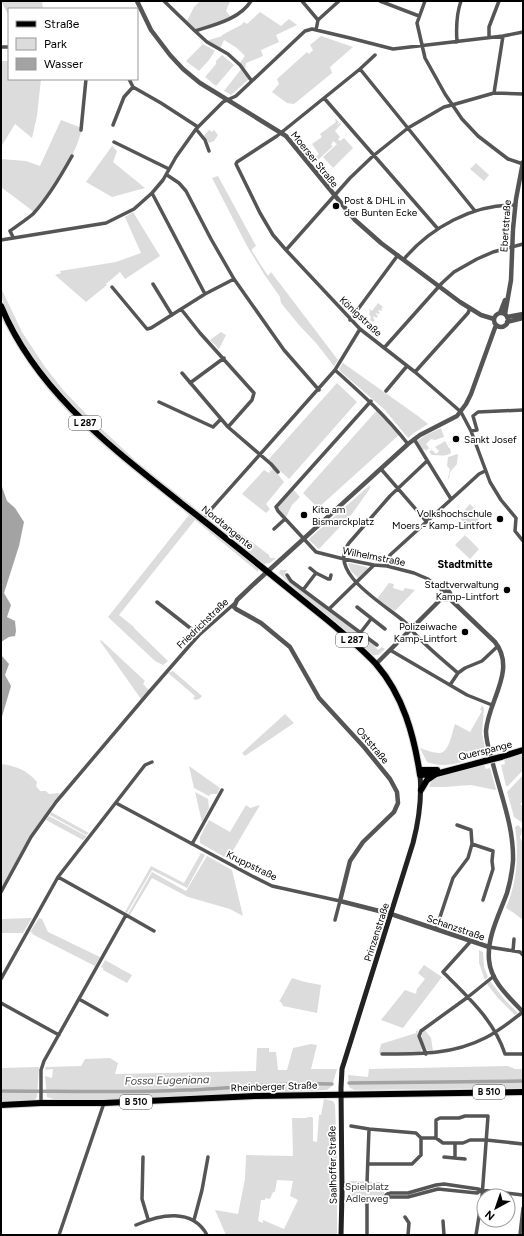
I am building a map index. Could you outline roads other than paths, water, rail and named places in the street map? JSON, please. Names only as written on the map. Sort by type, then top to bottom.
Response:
[{"type":"main road","name":"Nordtangente","points":[[1,306],[32,361],[50,385],[80,418],[116,451],[268,571],[332,624],[356,644],[376,664],[389,682],[404,710],[411,730],[420,772]]},
{"type":"main road","name":"Querspange","points":[[420,772],[436,772],[452,769],[523,750]]},
{"type":"main road","points":[[418,759],[436,772],[427,780],[421,790]]},
{"type":"main road","name":"Prinzenstraße","points":[[341,1094],[344,1064],[417,830],[421,790],[420,772]]},
{"type":"main road","name":"Rheinberger Straße","points":[[1,1105],[41,1103],[104,1103],[254,1096],[523,1092]]},
{"type":"main road","name":"Saalhoffer Straße","points":[[341,1094],[341,1235]]},
{"type":"street","name":"Moerser Straße","points":[[137,1],[139,12],[151,30],[183,69],[200,83],[266,125],[281,132],[295,147],[353,219],[398,256],[470,308],[501,317]]},
{"type":"street","points":[[164,1],[207,42],[228,54],[240,65],[251,80]]},
{"type":"street","points":[[195,31],[218,23],[241,12],[252,1]]},
{"type":"street","points":[[302,1],[318,20]]},
{"type":"street","points":[[316,30],[318,20],[339,1]]},
{"type":"street","points":[[380,1],[419,16]]},
{"type":"street","points":[[425,1],[417,23],[425,58],[444,94],[462,118],[482,140],[508,159],[523,163]]},
{"type":"street","points":[[457,42],[456,25],[458,8],[461,1]]},
{"type":"street","points":[[489,38],[489,27],[499,1]]},
{"type":"street","points":[[1,240],[106,223],[134,209],[152,194],[197,128],[305,32],[312,29],[393,49],[489,38],[523,32]]},
{"type":"street","points":[[494,93],[503,36]]},
{"type":"street","points":[[281,132],[360,69],[375,55]]},
{"type":"street","points":[[360,69],[475,210]]},
{"type":"street","points":[[81,130],[86,80]]},
{"type":"street","points":[[129,80],[133,88],[161,102],[197,128],[205,140],[209,151]]},
{"type":"street","points":[[113,125],[124,97],[133,88]]},
{"type":"street","points":[[286,250],[334,196],[373,156],[408,128],[452,104],[494,93],[523,94]]},
{"type":"street","points":[[324,98],[438,230]]},
{"type":"street","name":"Königstraße","points":[[281,132],[236,164],[260,213],[286,250],[350,320],[415,372],[461,412],[471,431],[485,471],[494,490],[516,518],[515,531],[523,541]]},
{"type":"street","points":[[114,142],[169,169]]},
{"type":"street","points":[[13,237],[10,231],[34,212],[62,174],[72,156]]},
{"type":"street","name":"Ebertstraße","points":[[501,317],[509,293],[511,280],[515,205],[518,181],[523,163]]},
{"type":"street","points":[[166,175],[178,183],[186,191],[234,279],[284,350],[319,390]]},
{"type":"street","points":[[152,194],[205,294]]},
{"type":"street","points":[[404,259],[419,244],[438,230],[475,210],[498,205],[515,205]]},
{"type":"street","points":[[384,348],[454,272],[493,252],[523,244]]},
{"type":"street","points":[[350,320],[398,256]]},
{"type":"street","points":[[112,287],[147,329],[151,328],[205,294],[234,279]]},
{"type":"street","points":[[153,284],[172,315]]},
{"type":"street","points":[[415,372],[468,313],[470,308]]},
{"type":"street","points":[[181,309],[200,333],[252,389],[254,396],[252,400],[228,427]]},
{"type":"street","points":[[501,317],[523,314]]},
{"type":"street","points":[[501,317],[523,318]]},
{"type":"street","points":[[461,412],[467,403],[501,317]]},
{"type":"street","points":[[498,326],[505,325],[501,317]]},
{"type":"street","points":[[206,515],[319,390],[335,370],[360,329]]},
{"type":"street","points":[[190,383],[224,358]]},
{"type":"street","points":[[386,391],[407,366]]},
{"type":"street","points":[[335,370],[371,401],[408,444]]},
{"type":"street","points":[[182,373],[228,427],[278,472]]},
{"type":"street","points":[[274,529],[285,519],[276,507],[371,401]]},
{"type":"street","points":[[160,402],[213,427],[221,419]]},
{"type":"street","points":[[471,431],[478,430],[474,416],[478,412],[523,410]]},
{"type":"street","name":"Friedrichstraße","points":[[1,892],[31,837],[56,802],[199,635],[408,444],[426,431],[452,419],[461,412]]},
{"type":"street","points":[[414,439],[451,499]]},
{"type":"street","points":[[427,461],[397,488],[346,546],[344,563],[346,569],[375,600],[405,622],[427,645],[458,673]]},
{"type":"street","points":[[381,469],[426,522]]},
{"type":"street","points":[[387,566],[390,555],[473,479],[485,471]]},
{"type":"street","name":"Wilhelmstraße","points":[[285,519],[316,552],[414,573],[424,577],[443,591]]},
{"type":"street","points":[[329,609],[374,565]]},
{"type":"street","points":[[310,568],[328,579],[330,579],[331,575]]},
{"type":"street","points":[[303,590],[316,573]]},
{"type":"street","points":[[287,575],[291,581],[377,645]]},
{"type":"street","points":[[376,664],[442,598],[441,593],[443,591],[447,590],[450,592],[449,598]]},
{"type":"street","points":[[442,598],[445,600],[449,598]]},
{"type":"street","points":[[449,598],[492,639],[498,646],[503,659],[501,682],[492,705],[487,725],[487,739],[506,806],[513,845],[511,876],[507,892],[491,935],[489,947],[520,952],[523,955]]},
{"type":"street","points":[[157,602],[199,635]]},
{"type":"street","name":"Oststraße","points":[[234,604],[236,609],[261,623],[290,647],[319,698],[364,747],[390,779],[397,792],[398,803],[394,812],[363,842],[350,861],[335,920]]},
{"type":"street","points":[[357,607],[385,629]]},
{"type":"street","points":[[361,632],[371,619]]},
{"type":"street","points":[[450,685],[458,673],[465,668],[482,661],[498,646]]},
{"type":"street","points":[[390,650],[467,695],[492,705]]},
{"type":"street","points":[[1,979],[58,877],[145,765],[152,762]]},
{"type":"street","points":[[192,844],[222,790]]},
{"type":"street","name":"Kruppstraße","points":[[116,803],[272,886],[391,914]]},
{"type":"street","points":[[436,929],[452,881],[468,858],[472,844],[471,830],[457,825]]},
{"type":"street","points":[[472,844],[493,851],[494,856],[492,861],[493,869],[483,900]]},
{"type":"street","points":[[58,877],[154,931]]},
{"type":"street","name":"Schanzstraße","points":[[391,914],[489,947],[489,960],[494,976],[502,989],[523,1012]]},
{"type":"street","points":[[41,1103],[41,1070],[58,1035],[126,915]]},
{"type":"street","points":[[513,951],[514,939]]},
{"type":"street","points":[[471,941],[443,972],[483,1014],[496,1032],[505,1054],[523,1054]]},
{"type":"street","points":[[426,1054],[419,1036],[421,1031],[494,976]]},
{"type":"street","points":[[79,999],[107,1015]]},
{"type":"street","points":[[1,1003],[58,1035]]},
{"type":"street","points":[[382,1054],[426,1054],[461,1048],[478,1042],[496,1032],[523,1012]]},
{"type":"street","points":[[60,1235],[104,1103]]},
{"type":"street","points":[[436,1138],[436,1120],[440,1118],[488,1116],[481,1188]]},
{"type":"street","points":[[351,1126],[416,1133],[421,1138],[421,1156],[412,1164],[368,1164]]},
{"type":"street","points":[[367,1183],[369,1129]]},
{"type":"street","points":[[421,1138],[436,1138],[443,1143],[455,1144],[470,1140],[486,1140],[523,1144]]},
{"type":"street","points":[[455,1144],[455,1158]]},
{"type":"street","points":[[143,1157],[142,1199],[148,1219]]},
{"type":"street","points":[[194,1220],[202,1190],[208,1157]]},
{"type":"street","points":[[444,1157],[465,1159]]},
{"type":"street","points":[[444,1184],[481,1190],[477,1193],[438,1189],[409,1197],[386,1195],[389,1193],[408,1193],[444,1184]]},
{"type":"street","points":[[366,1235],[367,1203]]},
{"type":"street","points":[[520,1235],[523,1208]]},
{"type":"street","points":[[136,1225],[148,1219],[180,1216],[194,1220],[207,1235]]},
{"type":"street","points":[[405,1217],[409,1223],[408,1235]]},
{"type":"street","points":[[443,1221],[444,1235]]},
{"type":"water","points":[[1,484],[7,501],[15,508],[24,522],[19,546],[4,593],[11,605],[7,617],[15,621],[16,631],[15,636],[9,637],[1,642]]},
{"type":"water","points":[[1,646],[2,656],[9,664],[5,675],[11,686],[1,720]]},
{"type":"waterway","name":"Fossa Eugeniana","points":[[349,1083],[523,1081]]},
{"type":"waterway","name":"Fossa Eugeniana","points":[[1,1091],[94,1092],[187,1090],[278,1084],[332,1084]]},
{"type":"place","name":"Post & DHL in der Bunten Ecke","points":[[336,206]]},
{"type":"place","name":"Sankt Josef","points":[[456,439]]},
{"type":"place","name":"Kita am Bismarckplatz","points":[[304,515]]},
{"type":"place","name":"Volkshochschule Moers - Kamp-Lintfort","points":[[500,519]]},
{"type":"place","name":"Stadtverwaltung Kamp-Lintfort","points":[[507,590]]},
{"type":"place","name":"Polizeiwache Kamp-Lintfort","points":[[465,632]]},
{"type":"district","name":"Stadtmitte","points":[[465,564]]},
{"type":"park label","name":"Spielplatz Adlerweg","points":[[367,1192]]}]
